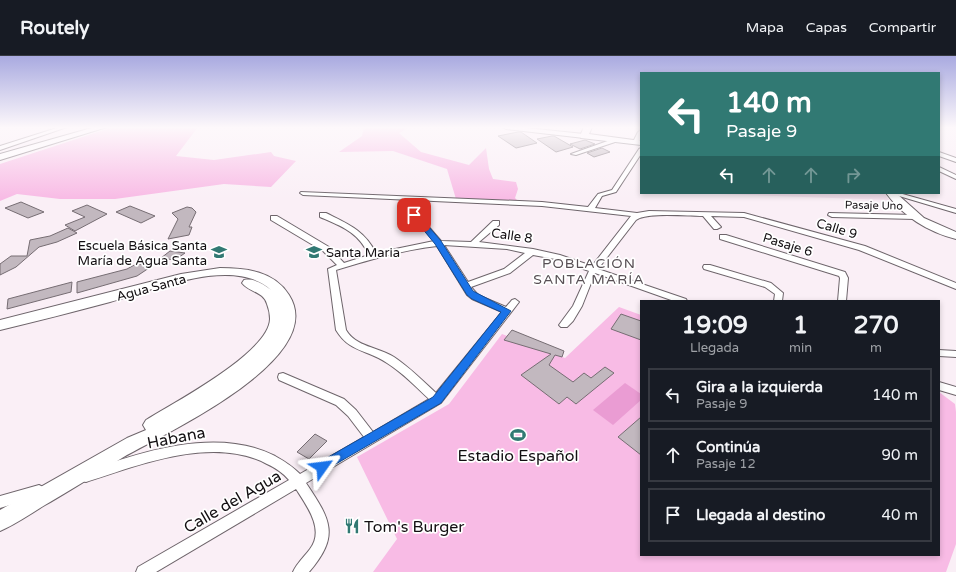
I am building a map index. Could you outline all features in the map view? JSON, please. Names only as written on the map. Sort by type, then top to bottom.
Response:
[{"type":"main road","points":[[0,157],[20,151]]},
{"type":"main road","name":"Agua Santa","points":[[0,325],[143,288],[210,273],[229,272],[254,275],[271,283],[282,292],[289,306],[290,320],[283,337],[265,359],[237,383],[165,428],[146,439],[133,443],[0,521]]},
{"type":"main road","name":"Agua Santa","points":[[0,331],[73,315],[193,283],[224,280],[248,283],[262,288],[270,296],[277,308],[278,321],[272,336],[260,351],[228,376],[154,423],[138,435],[133,443]]},
{"type":"street","points":[[574,154],[583,151]]},
{"type":"street","points":[[590,210],[600,195],[614,191],[640,152]]},
{"type":"street","points":[[940,154],[956,160]]},
{"type":"street","points":[[940,169],[956,177]]},
{"type":"street","name":"Calle 9","points":[[303,193],[510,204],[542,204],[637,214],[744,215],[833,238],[904,264],[956,286]]},
{"type":"street","points":[[893,194],[915,217],[938,230],[956,236]]},
{"type":"street","points":[[896,194],[956,211]]},
{"type":"street","points":[[406,204],[431,236],[439,242],[466,286],[475,297],[506,311]]},
{"type":"street","points":[[564,325],[577,310],[594,270],[637,214]]},
{"type":"street","points":[[705,214],[717,227]]},
{"type":"street","points":[[324,215],[359,233],[365,238],[374,256]]},
{"type":"street","name":"Pasaje Uno","points":[[832,215],[915,217]]},
{"type":"street","points":[[274,218],[326,249],[342,265]]},
{"type":"street","points":[[474,244],[496,223]]},
{"type":"street","name":"Pasaje 6","points":[[723,237],[842,274],[844,278],[842,300]]},
{"type":"street","name":"Calle 8","points":[[437,400],[395,363],[383,355],[354,344],[345,338],[341,330],[332,269],[374,256],[439,242],[474,244],[533,252],[594,270],[680,300]]},
{"type":"street","points":[[466,286],[507,271],[533,252]]},
{"type":"street","points":[[707,267],[768,285],[779,293],[778,300]]},
{"type":"street","name":"Calle del Agua","points":[[143,572],[437,400],[514,302]]},
{"type":"street","points":[[940,353],[956,354]]},
{"type":"street","points":[[283,377],[340,402],[352,413],[371,438]]},
{"type":"street","points":[[940,386],[956,391]]},
{"type":"street","name":"Habana","points":[[0,502],[117,468],[204,446],[235,448],[261,455],[285,468],[298,482],[316,509],[323,532],[320,546],[300,572]]},
{"type":"shaded area","points":[[39,151],[180,151],[176,156],[214,160],[271,152],[274,156],[296,161],[271,187],[224,184],[115,199],[60,199],[17,194],[0,201],[0,164]]},
{"type":"shaded area","points":[[340,151],[389,151],[339,152]]},
{"type":"shaded area","points":[[393,151],[420,151],[469,165],[483,151],[486,151],[489,169],[493,179],[516,182],[518,189],[515,198],[520,203],[456,199],[447,169]]},
{"type":"shaded area","points":[[719,194],[885,194],[889,200]]},
{"type":"shaded area","name":"Estadio Español","points":[[619,307],[640,315],[640,556],[940,556],[940,393],[955,404],[956,412],[956,544],[946,572],[373,572],[397,539],[357,457],[449,404],[502,334],[565,358]]},
{"type":"shaded area","points":[[625,383],[640,393],[640,401],[613,425],[593,410]]},
{"type":"building","points":[[593,151],[610,152],[594,157],[587,153]]},
{"type":"building","points":[[21,202],[44,212],[28,218],[5,208]]},
{"type":"building","points":[[87,205],[107,214],[75,231],[65,225],[85,217],[72,211]]},
{"type":"building","points":[[130,206],[155,216],[141,223],[116,212]]},
{"type":"building","points":[[187,207],[192,208],[196,212],[189,227],[192,227],[189,235],[168,239],[178,219],[172,213]]},
{"type":"building","points":[[68,228],[77,233],[57,242],[39,247],[16,267],[0,275],[0,264],[11,256],[27,256],[30,240],[50,236]]},
{"type":"building","points":[[170,251],[185,253],[175,260],[161,258]]},
{"type":"building","points":[[138,263],[149,268],[137,276],[77,293],[77,282],[127,269]]},
{"type":"building","points":[[72,282],[71,292],[7,309],[8,299]]},
{"type":"building","points":[[621,314],[640,321],[640,340],[611,329]]},
{"type":"building","points":[[512,330],[564,351],[562,357],[555,355],[549,365],[573,382],[584,373],[591,378],[605,367],[614,373],[576,404],[567,397],[559,404],[521,375],[551,354],[504,340]]},
{"type":"building","points":[[640,418],[640,454],[618,437]]},
{"type":"building","points":[[315,434],[327,441],[309,459],[297,452]]},
{"type":"place","name":"Escuela Básica Santa María de Agua Santa","points":[[219,252]]},
{"type":"place","name":"Santa Maria","points":[[314,252]]},
{"type":"place","name":"Estadio Español","points":[[518,435]]},
{"type":"place","name":"Tom's Burger","points":[[352,526]]},
{"type":"district","name":"POBLACIÓN SANTA MARÍA","points":[[589,272]]},
{"type":"route","points":[[322,467],[437,400],[506,311],[475,297],[470,293],[439,242],[431,236],[414,215]]}]
